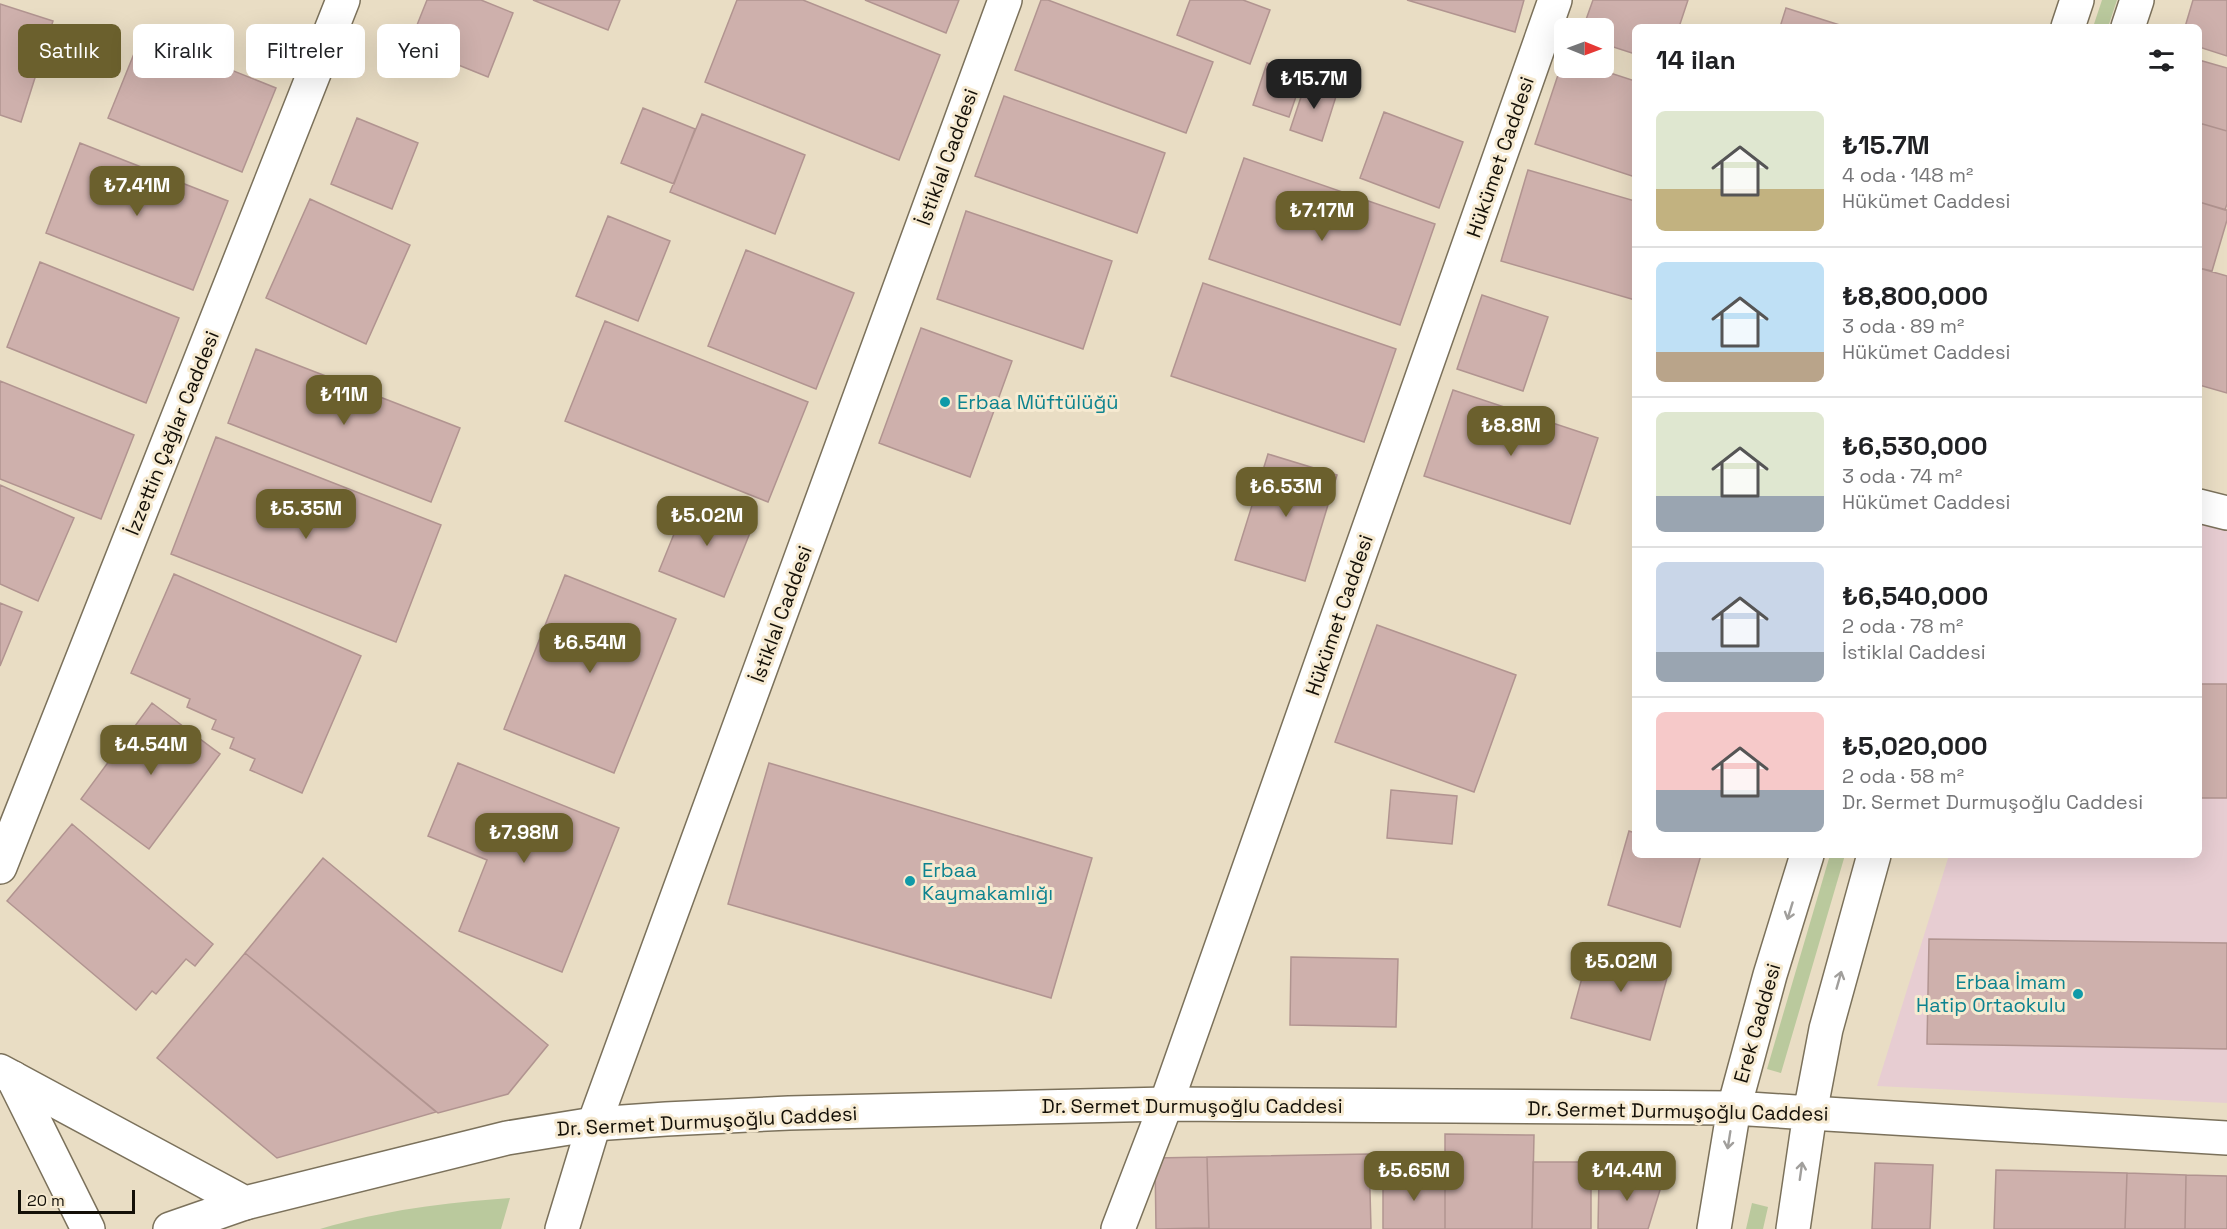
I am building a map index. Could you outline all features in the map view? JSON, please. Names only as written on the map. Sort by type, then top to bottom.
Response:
[{"type":"street","name":"İzzettin Çağlar Caddesi","points":[[0,867],[343,0]]},
{"type":"street","name":"İstiklal Caddesi","points":[[562,1229],[594,1124],[1005,0]]},
{"type":"street","name":"Hükümet Caddesi","points":[[1118,1229],[1166,1104],[1555,0]]},
{"type":"street","points":[[2069,24],[2077,0]]},
{"type":"street","points":[[2129,24],[2137,0]]},
{"type":"street","points":[[2202,507],[2227,513]]},
{"type":"street","name":"Erek Caddesi","points":[[1714,1229],[1734,1108],[1770,975],[1806,858]]},
{"type":"street","points":[[1793,1229],[1810,1113],[1826,1029],[1873,858]]},
{"type":"street","points":[[7,1074],[245,1203]]},
{"type":"street","points":[[7,1074],[88,1229]]},
{"type":"street","name":"Dr. Sermet Durmuşoğlu Caddesi","points":[[170,1229],[245,1203],[507,1137],[594,1124],[789,1113],[1166,1104],[1734,1108],[2227,1138]]},
{"type":"shaded area","points":[[2202,523],[2227,530],[2227,1103],[1877,1086],[1948,858],[2202,858]]},
{"type":"green space","points":[[2102,0],[2117,0],[2109,24],[2094,24]]},
{"type":"green space","points":[[1829,858],[1844,858],[1781,1073],[1767,1069]]},
{"type":"green space","points":[[510,1198],[501,1229],[320,1229],[414,1208]]},
{"type":"green space","points":[[1752,1203],[1768,1207],[1763,1229],[1746,1229]]},
{"type":"building","points":[[427,0],[481,0],[513,13],[488,77],[460,66],[460,24],[417,24]]},
{"type":"building","points":[[533,0],[620,0],[608,30]]},
{"type":"building","points":[[737,0],[803,0],[940,55],[899,160],[705,82]]},
{"type":"building","points":[[865,0],[959,0],[946,33]]},
{"type":"building","points":[[1041,0],[1048,0],[1213,62],[1186,133],[1015,70]]},
{"type":"building","points":[[1190,0],[1243,0],[1270,10],[1250,64],[1177,35]]},
{"type":"building","points":[[1407,0],[1524,0],[1515,32]]},
{"type":"building","points":[[1593,0],[1688,0],[1680,24],[1632,24],[1632,53],[1614,47],[1614,18],[1587,18]]},
{"type":"building","points":[[2193,0],[2227,0],[2227,56],[2202,48],[2202,24],[2186,24]]},
{"type":"building","points":[[0,4],[53,21],[52,24],[18,24],[18,78],[35,78],[21,122],[0,115]]},
{"type":"building","points":[[1786,8],[1837,24],[1781,24]]},
{"type":"building","points":[[133,56],[133,78],[234,78],[234,71],[246,76],[246,78],[276,88],[242,172],[108,118]]},
{"type":"building","points":[[2202,61],[2227,68],[2227,131],[2202,124]]},
{"type":"building","points":[[1267,63],[1303,76],[1289,117],[1253,105]]},
{"type":"building","points":[[1614,74],[1632,80],[1632,176],[1535,144],[1557,78],[1614,78]]},
{"type":"building","points":[[1307,79],[1338,90],[1322,141],[1290,130]]},
{"type":"building","points":[[1004,96],[1165,153],[1137,233],[975,176]]},
{"type":"building","points":[[643,108],[695,129],[674,184],[621,163]]},
{"type":"building","points":[[1384,112],[1463,142],[1439,208],[1360,178]]},
{"type":"building","points":[[702,114],[805,155],[775,234],[670,192]]},
{"type":"building","points":[[357,118],[418,143],[392,209],[331,184]]},
{"type":"building","points":[[2202,124],[2227,131],[2227,204],[2225,210],[2202,203]]},
{"type":"building","points":[[80,143],[228,201],[193,290],[46,233]]},
{"type":"building","points":[[1244,158],[1435,224],[1400,325],[1209,259]]},
{"type":"building","points":[[1528,170],[1632,200],[1632,299],[1501,261]]},
{"type":"building","points":[[310,199],[410,245],[366,344],[266,298]]},
{"type":"building","points":[[2202,203],[2227,210],[2227,220],[2212,271],[2202,269]]},
{"type":"building","points":[[966,211],[1112,261],[1083,349],[937,299]]},
{"type":"building","points":[[608,216],[670,241],[638,321],[576,296]]},
{"type":"building","points":[[746,250],[854,293],[816,389],[708,346]]},
{"type":"building","points":[[40,262],[179,318],[146,403],[7,347]]},
{"type":"building","points":[[2202,269],[2227,276],[2227,393],[2202,386]]},
{"type":"building","points":[[1203,283],[1396,349],[1364,442],[1171,376]]},
{"type":"building","points":[[1482,295],[1548,317],[1523,391],[1457,369]]},
{"type":"building","points":[[605,321],[808,402],[768,502],[565,421]]},
{"type":"building","name":"Erbaa Müftülüğü","points":[[921,328],[1012,361],[970,477],[879,443]]},
{"type":"building","points":[[256,349],[460,428],[431,502],[228,423]]},
{"type":"building","points":[[0,381],[134,435],[101,519],[0,479]]},
{"type":"building","points":[[1453,390],[1598,438],[1570,524],[1424,476]]},
{"type":"building","points":[[216,437],[441,525],[396,642],[171,554]]},
{"type":"building","points":[[1268,454],[1337,475],[1305,581],[1235,560]]},
{"type":"building","points":[[0,485],[74,518],[38,601],[0,584]]},
{"type":"building","points":[[689,497],[754,523],[724,597],[659,571]]},
{"type":"building","points":[[174,574],[361,656],[302,793],[250,770],[255,759],[230,748],[234,738],[212,729],[216,720],[187,707],[190,699],[131,673]]},
{"type":"building","points":[[565,575],[676,619],[614,773],[504,729]]},
{"type":"building","points":[[0,603],[22,612],[0,666]]},
{"type":"building","points":[[1377,625],[1516,675],[1474,792],[1335,742]]},
{"type":"building","points":[[2202,684],[2227,684],[2227,798],[2202,798]]},
{"type":"building","points":[[152,703],[220,754],[149,849],[81,799]]},
{"type":"building","points":[[458,763],[619,828],[562,972],[459,931],[487,860],[428,836]]},
{"type":"building","name":"Erbaa Kaymakamlığı","points":[[769,763],[1092,858],[1051,998],[728,904]]},
{"type":"building","points":[[1391,790],[1457,796],[1452,844],[1387,838]]},
{"type":"building","points":[[72,824],[213,944],[195,966],[186,959],[156,994],[152,991],[136,1010],[7,901]]},
{"type":"building","points":[[1629,831],[1632,832],[1632,858],[1700,858],[1680,927],[1608,905]]},
{"type":"building","points":[[323,858],[548,1045],[508,1094],[438,1113],[245,953]]},
{"type":"building","name":"Erbaa İmam Hatip Ortaokulu","points":[[1929,939],[2227,943],[2227,1049],[1927,1044]]},
{"type":"building","points":[[1591,945],[1670,967],[1650,1040],[1571,1018]]},
{"type":"building","points":[[245,953],[436,1112],[277,1158],[157,1058]]},
{"type":"building","points":[[1291,957],[1398,959],[1396,1027],[1290,1025]]},
{"type":"building","points":[[1445,1134],[1534,1135],[1532,1229],[1445,1229]]},
{"type":"building","points":[[1369,1154],[1371,1229],[1209,1229],[1207,1157]]},
{"type":"building","points":[[1207,1157],[1209,1228],[1156,1229],[1155,1158]]},
{"type":"building","points":[[1533,1162],[1591,1162],[1591,1229],[1532,1229]]},
{"type":"building","points":[[1875,1163],[1933,1165],[1930,1229],[1872,1229]]},
{"type":"building","points":[[1996,1170],[2127,1173],[2125,1229],[1994,1229]]},
{"type":"building","points":[[2127,1173],[2186,1175],[2185,1229],[2125,1229]]},
{"type":"building","points":[[1383,1174],[1445,1174],[1445,1229],[1383,1229]]},
{"type":"building","points":[[2186,1175],[2227,1176],[2227,1229],[2185,1229]]},
{"type":"building","points":[[1599,1176],[1664,1177],[1648,1229],[1598,1229]]},
{"type":"place","name":"Erbaa Müftülüğü","points":[[945,402]]},
{"type":"place","name":"Erbaa Kaymakamlığı","points":[[910,881]]},
{"type":"place","name":"Erbaa İmam Hatip Ortaokulu","points":[[2078,994]]}]
